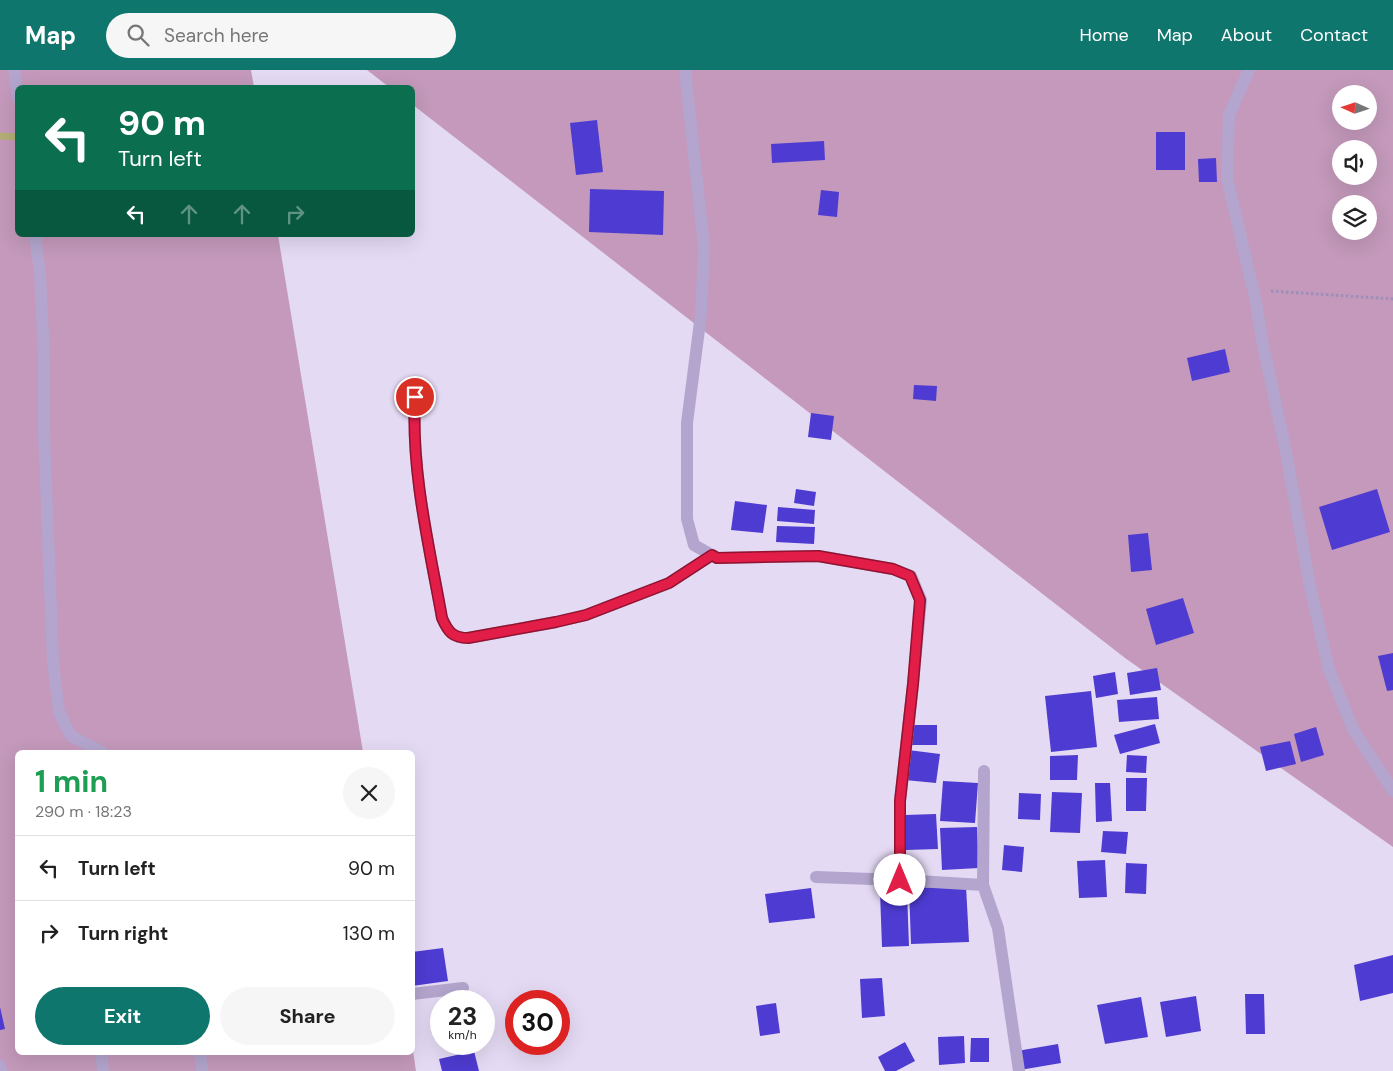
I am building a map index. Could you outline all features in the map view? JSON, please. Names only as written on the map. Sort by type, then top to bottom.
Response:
[{"type":"street","points":[[14,70],[16,85]]},
{"type":"street","points":[[685,70],[704,246],[701,314],[687,423],[687,519],[694,545],[717,558],[818,556],[893,569],[910,576],[920,600],[900,801],[900,880]]},
{"type":"street","points":[[1249,70],[1229,115],[1227,178],[1286,452],[1310,586],[1329,670],[1353,729],[1393,791]]},
{"type":"street","points":[[35,237],[40,273],[44,357],[44,433],[53,662],[59,712],[71,736],[98,750]]},
{"type":"street","points":[[415,397],[413,427],[417,478],[442,618],[448,632],[458,638],[468,638],[586,615],[669,583],[712,555]]},
{"type":"street","points":[[984,771],[983,884],[998,928],[1019,1071]]},
{"type":"street","points":[[816,877],[983,884]]},
{"type":"street","points":[[415,994],[463,988]]},
{"type":"street","points":[[102,1055],[103,1071]]},
{"type":"street","points":[[200,1055],[202,1071]]},
{"type":"street","points":[[0,1066],[1,1071]]},
{"type":"path","points":[[1252,289],[1393,299]]},
{"type":"shaded area","points":[[0,70],[251,70],[254,85],[15,85],[15,237],[278,237],[363,750],[15,750],[15,1055],[414,1055],[416,1071],[0,1071]]},
{"type":"shaded area","points":[[367,70],[1393,70],[1393,847],[1125,658],[415,107],[415,85],[386,85]]},
{"type":"building","points":[[597,120],[603,172],[576,175],[570,123]]},
{"type":"building","points":[[1156,132],[1185,132],[1185,170],[1156,170]]},
{"type":"building","points":[[824,141],[825,160],[772,163],[771,144]]},
{"type":"building","points":[[1216,158],[1217,182],[1199,182],[1198,159]]},
{"type":"building","points":[[590,189],[664,191],[663,235],[589,232]]},
{"type":"building","points":[[821,190],[839,192],[837,217],[818,215]]},
{"type":"building","points":[[1225,349],[1230,372],[1192,381],[1187,358]]},
{"type":"building","points":[[914,385],[937,386],[936,401],[913,399]]},
{"type":"building","points":[[811,413],[834,416],[831,440],[808,437]]},
{"type":"building","points":[[796,489],[816,492],[814,506],[794,503]]},
{"type":"building","points":[[1377,489],[1390,532],[1332,550],[1319,507]]},
{"type":"building","points":[[735,501],[767,505],[763,533],[731,530]]},
{"type":"building","points":[[778,507],[815,510],[814,524],[777,521]]},
{"type":"building","points":[[777,526],[815,527],[814,544],[776,542]]},
{"type":"building","points":[[1148,533],[1152,570],[1131,572],[1128,535]]},
{"type":"building","points":[[1183,598],[1194,633],[1156,645],[1146,609]]},
{"type":"building","points":[[1393,653],[1393,690],[1387,691],[1378,656]]},
{"type":"building","points":[[1157,668],[1161,690],[1130,695],[1127,673]]},
{"type":"building","points":[[1115,672],[1118,694],[1096,698],[1093,676]]},
{"type":"building","points":[[1091,691],[1097,747],[1051,752],[1045,696]]},
{"type":"building","points":[[1157,697],[1159,719],[1119,722],[1117,700]]},
{"type":"building","points":[[1155,724],[1160,743],[1120,754],[1114,735]]},
{"type":"building","points":[[911,725],[937,725],[937,745],[911,745]]},
{"type":"building","points":[[1316,727],[1324,755],[1301,762],[1294,734]]},
{"type":"building","points":[[1290,741],[1296,764],[1266,771],[1260,747]]},
{"type":"building","points":[[908,750],[940,754],[936,783],[905,780]]},
{"type":"building","points":[[1078,755],[1077,780],[1050,780],[1050,756]]},
{"type":"building","points":[[1127,755],[1147,756],[1146,773],[1126,772]]},
{"type":"building","points":[[1126,778],[1147,778],[1146,811],[1126,811]]},
{"type":"building","points":[[943,781],[978,783],[975,823],[940,821]]},
{"type":"building","points":[[1095,783],[1110,783],[1112,821],[1096,822]]},
{"type":"building","points":[[1052,792],[1082,793],[1080,833],[1050,832]]},
{"type":"building","points":[[1019,793],[1041,794],[1040,820],[1018,819]]},
{"type":"building","points":[[936,814],[938,849],[906,850],[905,815]]},
{"type":"building","points":[[977,827],[979,868],[942,870],[940,828]]},
{"type":"building","points":[[1103,831],[1128,832],[1126,854],[1101,852]]},
{"type":"building","points":[[1004,845],[1024,847],[1022,872],[1002,870]]},
{"type":"building","points":[[1105,860],[1107,897],[1079,898],[1077,861]]},
{"type":"building","points":[[1126,863],[1147,864],[1146,894],[1125,893]]},
{"type":"building","points":[[966,886],[969,942],[911,944],[909,888]]},
{"type":"building","points":[[811,888],[815,918],[769,923],[765,894]]},
{"type":"building","points":[[880,892],[907,892],[909,946],[882,947]]},
{"type":"building","points":[[443,948],[448,981],[415,986],[415,952]]},
{"type":"building","points":[[1393,955],[1393,993],[1360,1001],[1354,965]]},
{"type":"building","points":[[882,978],[885,1016],[862,1018],[860,979]]},
{"type":"building","points":[[1245,994],[1264,994],[1265,1034],[1246,1034]]},
{"type":"building","points":[[1196,996],[1201,1031],[1166,1037],[1160,1002]]},
{"type":"building","points":[[1141,997],[1148,1037],[1105,1044],[1097,1005]]},
{"type":"building","points":[[776,1003],[780,1033],[760,1036],[756,1006]]},
{"type":"building","points":[[0,1007],[5,1029],[0,1030]]},
{"type":"building","points":[[964,1036],[965,1063],[939,1065],[938,1037]]},
{"type":"building","points":[[971,1038],[989,1038],[989,1062],[970,1062]]},
{"type":"building","points":[[905,1042],[915,1061],[896,1071],[885,1071],[878,1057]]},
{"type":"building","points":[[1058,1044],[1061,1063],[1020,1070],[1017,1051]]},
{"type":"building","points":[[456,1055],[475,1055],[479,1071],[442,1071],[439,1059]]},
{"type":"waterway","points":[[0,136],[15,137]]},
{"type":"route","points":[[415,397],[413,427],[417,478],[442,618],[448,632],[458,638],[468,638],[586,615],[669,583],[712,555],[717,558],[818,556],[893,569],[910,576],[920,600],[900,801],[900,880]]}]
